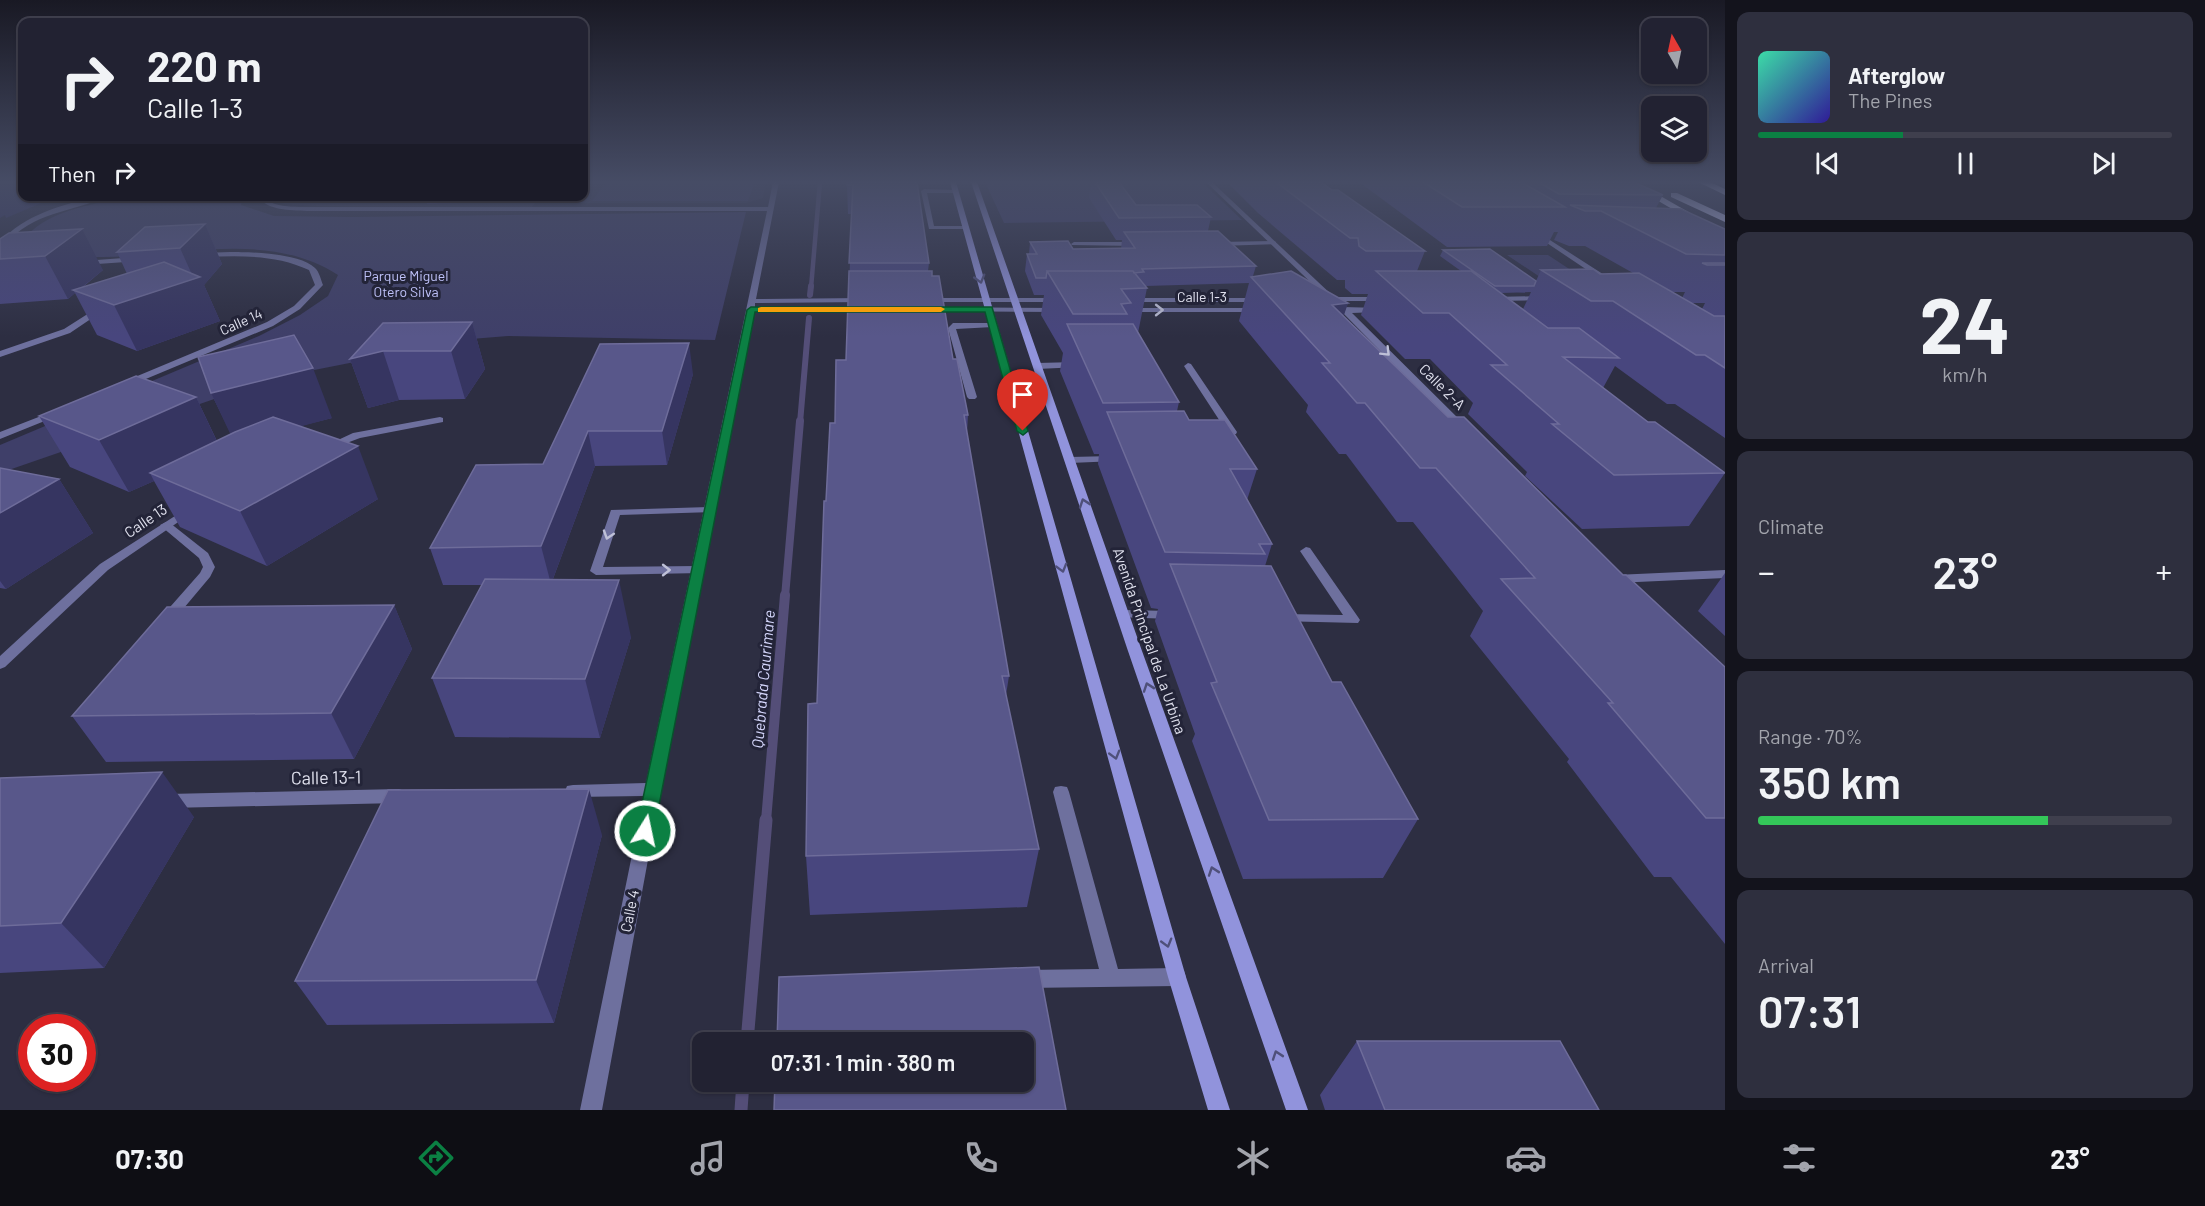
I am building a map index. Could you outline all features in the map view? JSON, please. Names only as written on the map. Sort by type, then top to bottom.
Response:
[{"type":"main road","points":[[967,234],[1177,977],[1219,1110]]},
{"type":"main road","name":"Avenida Principal de La Urbina","points":[[993,234],[1122,614],[1297,1110]]},
{"type":"street","points":[[2,252],[0,246],[12,234]]},
{"type":"street","name":"Calle 4","points":[[591,1110],[652,789],[766,234]]},
{"type":"street","name":"Calle 2-A","points":[[1264,234],[1469,436]]},
{"type":"street","points":[[1536,234],[1615,284]]},
{"type":"street","points":[[1540,236],[1551,237]]},
{"type":"street","points":[[1215,244],[1274,243]]},
{"type":"street","points":[[1074,244],[1145,244]]},
{"type":"street","name":"Calle 14","points":[[120,387],[258,330],[296,308],[311,296],[319,285],[312,270],[290,260],[246,255],[189,256]]},
{"type":"street","points":[[76,264],[144,259]]},
{"type":"street","points":[[1485,299],[1555,298]]},
{"type":"street","points":[[1321,299],[1391,299]]},
{"type":"street","points":[[752,306],[871,300]]},
{"type":"street","points":[[918,300],[1015,304],[1065,300]]},
{"type":"street","name":"Calle 1-3","points":[[1123,300],[1274,300]]},
{"type":"street","points":[[922,309],[987,304]]},
{"type":"street","points":[[1015,304],[1068,310]]},
{"type":"street","points":[[752,306],[877,309]]},
{"type":"street","points":[[0,354],[67,330],[105,307]]},
{"type":"street","name":"Calle 1-3","points":[[1114,310],[1264,310]]},
{"type":"street","points":[[1322,311],[1390,310]]},
{"type":"street","points":[[972,398],[952,328],[956,325],[993,325]]},
{"type":"street","points":[[1037,366],[1091,365]]},
{"type":"street","points":[[1188,366],[1240,444]]},
{"type":"street","points":[[0,436],[66,409]]},
{"type":"street","points":[[314,454],[357,435],[440,420]]},
{"type":"street","points":[[1070,460],[1125,459]]},
{"type":"street","name":"Calle 13","points":[[0,664],[104,567],[195,506]]},
{"type":"street","points":[[698,570],[596,571],[615,512],[709,510]]},
{"type":"street","points":[[161,627],[206,574],[209,567],[204,556],[166,525]]},
{"type":"street","points":[[1272,618],[1353,620],[1306,551]]},
{"type":"street","points":[[1610,579],[1725,574]]},
{"type":"street","points":[[1122,614],[1180,615]]},
{"type":"street","points":[[558,792],[652,789]]},
{"type":"street","points":[[1061,792],[1111,977]]},
{"type":"street","name":"Calle 13-1","points":[[154,802],[415,795]]},
{"type":"street","points":[[1006,979],[1177,977]]},
{"type":"green space","name":"Parque Miguel Otero Silva","points":[[29,234],[741,234],[715,340],[508,336],[471,339],[299,373],[249,387],[0,473],[0,445],[259,336],[300,315],[328,296],[338,275],[310,261],[280,253],[250,249],[94,257],[22,242]]},
{"type":"green space","points":[[1507,255],[1548,255],[1589,282],[1546,281]]},
{"type":"building","points":[[8,234],[75,234],[45,256],[0,259],[0,239]]},
{"type":"building","points":[[137,234],[195,234],[180,248],[117,252]]},
{"type":"building","points":[[850,234],[925,234],[929,263],[849,263]]},
{"type":"building","points":[[1125,234],[1221,234],[1256,266],[1142,269],[1144,272],[1134,273],[1133,271],[1047,271],[1046,278],[1036,278],[1027,254],[1037,254],[1030,242],[1068,241],[1073,249],[1135,248]]},
{"type":"building","points":[[1344,234],[1400,234],[1425,251],[1366,251],[1359,246],[1358,238],[1350,238]]},
{"type":"building","points":[[1646,234],[1725,234],[1725,255],[1686,254]]},
{"type":"building","points":[[1490,249],[1536,281],[1534,286],[1495,286],[1443,250]]},
{"type":"building","points":[[164,262],[200,277],[114,305],[73,290]]},
{"type":"building","points":[[1702,263],[1725,263],[1725,265],[1707,265]]},
{"type":"building","points":[[1593,269],[1600,274],[1639,273],[1714,316],[1725,316],[1725,368],[1705,355],[1696,355],[1613,301],[1591,301],[1541,270]]},
{"type":"building","points":[[849,271],[932,271],[932,276],[939,276],[953,359],[957,359],[968,415],[964,415],[1009,676],[1002,676],[1039,849],[806,856],[808,704],[817,703],[824,501],[826,501],[830,423],[835,423],[836,360],[846,360]]},
{"type":"building","points":[[1047,271],[1133,271],[1147,288],[1121,289],[1131,303],[1121,304],[1127,314],[1073,314]]},
{"type":"building","points":[[1291,271],[1348,303],[1332,305],[1448,417],[1464,417],[1623,575],[1626,575],[1725,667],[1725,818],[1706,818],[1608,703],[1613,703],[1501,579],[1535,578],[1436,468],[1420,468],[1365,403],[1357,403],[1322,363],[1330,363],[1251,277]]},
{"type":"building","points":[[1376,271],[1471,271],[1548,328],[1579,328],[1619,358],[1563,357],[1648,422],[1655,422],[1725,473],[1614,475],[1552,424],[1559,424],[1491,365],[1507,365],[1449,313],[1423,313]]},
{"type":"building","points":[[472,322],[451,351],[383,351],[350,359],[383,323]]},
{"type":"building","points":[[1067,324],[1133,324],[1179,402],[1103,403]]},
{"type":"building","points":[[294,335],[313,368],[211,393],[198,357]]},
{"type":"building","points":[[689,343],[662,431],[588,431],[541,546],[430,548],[476,465],[543,464],[600,344]]},
{"type":"building","points":[[136,376],[196,397],[99,440],[39,416]]},
{"type":"building","points":[[1184,411],[1189,420],[1225,420],[1257,469],[1230,469],[1272,544],[1259,544],[1265,554],[1165,552],[1107,412]]},
{"type":"building","points":[[273,417],[358,446],[240,511],[150,473],[235,432]]},
{"type":"building","points":[[0,468],[59,479],[0,513]]},
{"type":"building","points":[[1170,564],[1271,566],[1332,682],[1341,682],[1418,819],[1269,820],[1211,683],[1217,682]]},
{"type":"building","points":[[485,579],[619,580],[585,679],[432,678]]},
{"type":"building","points":[[394,605],[331,713],[72,716],[167,607]]},
{"type":"building","points":[[162,772],[61,923],[0,926],[0,778]]},
{"type":"building","points":[[589,789],[536,980],[295,981],[388,790]]},
{"type":"building","points":[[1039,967],[1066,1110],[774,1110],[775,1092],[1034,1092],[1034,1032],[777,1032],[779,977]]},
{"type":"building","points":[[1357,1041],[1560,1041],[1599,1110],[1385,1110]]},
{"type":"waterway","name":"Quebrada Caurimare","points":[[811,288],[816,234]]},
{"type":"waterway","name":"Quebrada Caurimare","points":[[810,295],[811,286]]},
{"type":"waterway","name":"Quebrada Caurimare","points":[[800,423],[809,318]]},
{"type":"waterway","name":"Quebrada Caurimare","points":[[785,597],[800,421]]},
{"type":"waterway","name":"Quebrada Caurimare","points":[[766,821],[785,595]]},
{"type":"waterway","name":"Quebrada Caurimare","points":[[748,1032],[766,820]]},
{"type":"waterway","name":"Quebrada Caurimare","points":[[741,1110],[742,1092]]},
{"type":"slow traffic","points":[[761,310],[941,309]]},
{"type":"route","points":[[645,831],[751,310],[989,309],[1023,431]]}]
